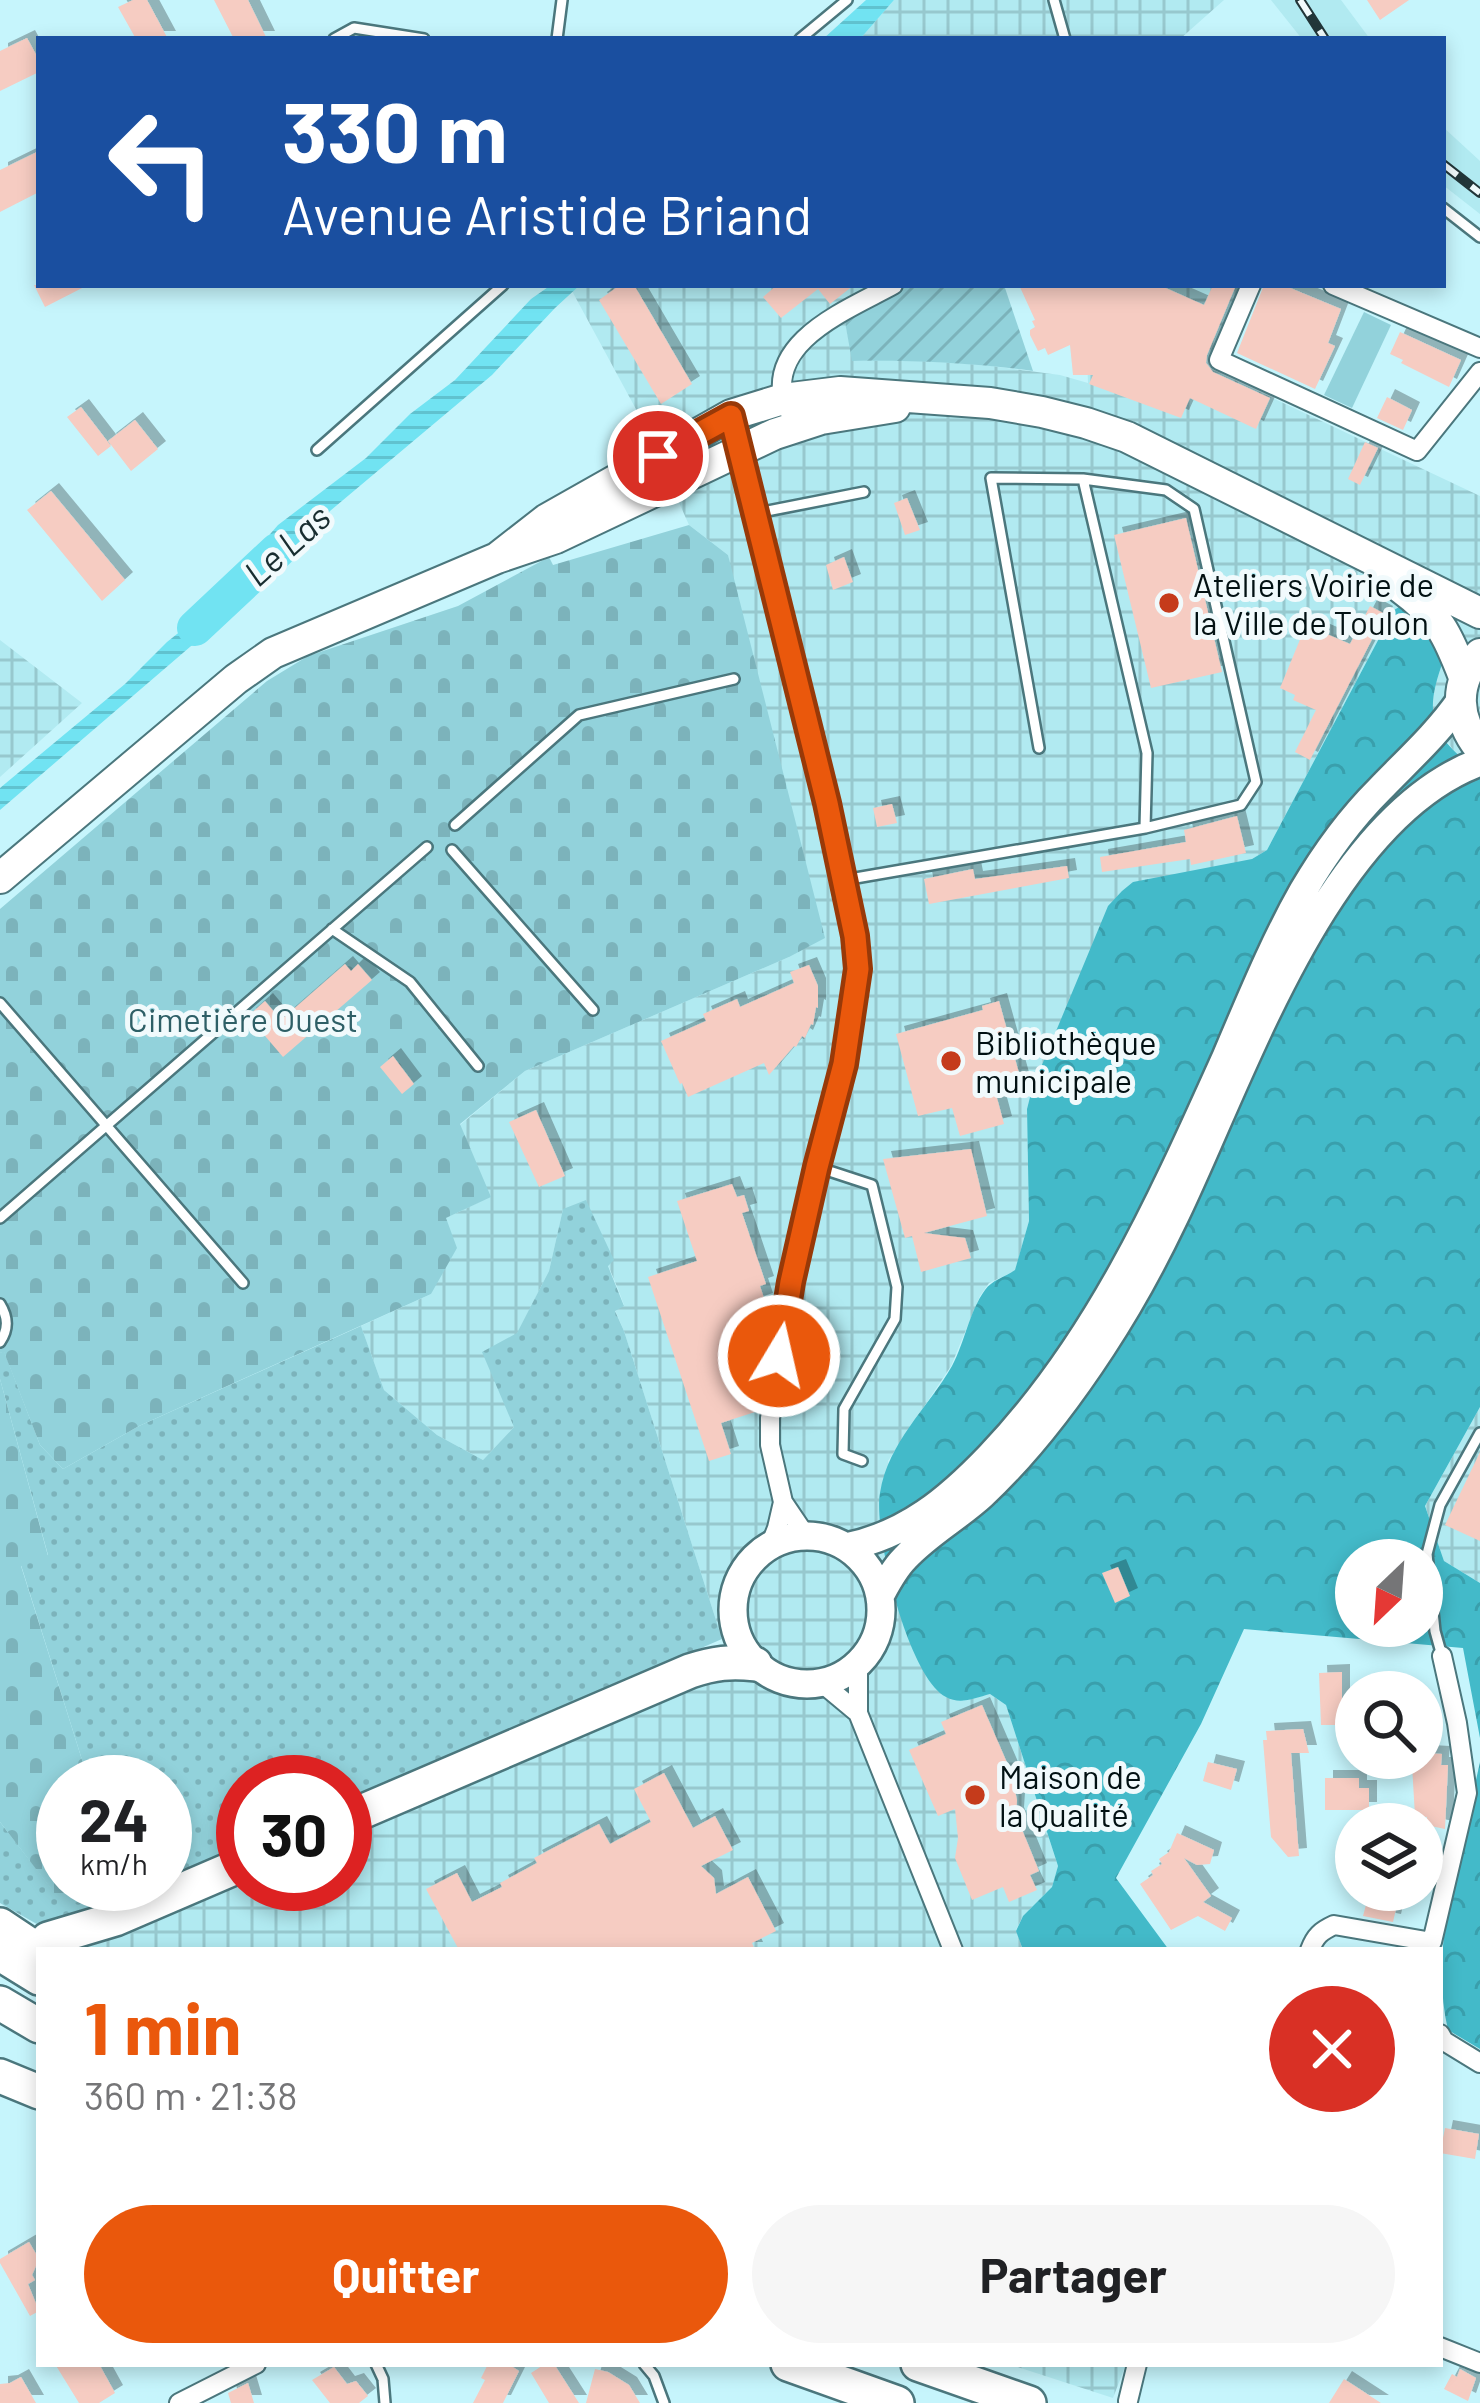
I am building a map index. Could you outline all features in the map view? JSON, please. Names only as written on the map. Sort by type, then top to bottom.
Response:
[{"type":"highway","points":[[372,1807],[690,1671],[716,1662],[755,1664]]},
{"type":"highway","points":[[0,1924],[44,1945],[216,1877]]},
{"type":"highway","points":[[0,1954],[36,1976]]},
{"type":"highway","points":[[0,2003],[36,2024]]},
{"type":"highway","points":[[0,2076],[36,2091]]},
{"type":"highway","points":[[0,2102],[36,2106]]},
{"type":"highway","points":[[796,2367],[897,2403]]},
{"type":"highway","points":[[927,2367],[1029,2403]]},
{"type":"main road","points":[[496,559],[547,519],[731,416],[783,399],[840,392],[881,394],[990,403],[1086,423],[1162,453],[1480,613]]},
{"type":"main road","points":[[0,878],[273,653],[556,538],[803,424],[930,400]]},
{"type":"main road","points":[[1348,548],[1425,606],[1442,625],[1468,677],[1462,719],[1480,749]]},
{"type":"main road","points":[[846,1547],[889,1535],[945,1500],[1015,1430],[1084,1339],[1154,1213],[1304,888],[1376,792],[1420,748],[1468,677]]},
{"type":"main road","points":[[880,1596],[905,1557],[982,1495],[1025,1448],[1101,1349],[1137,1292],[1294,958],[1334,891],[1410,805],[1442,780],[1480,762]]},
{"type":"main road","points":[[787,1538],[826,1539],[846,1547],[874,1577],[880,1596],[882,1615],[870,1650],[842,1677],[822,1683],[804,1685],[770,1675],[755,1664],[736,1636],[733,1601],[745,1569],[770,1546],[787,1538]]},
{"type":"street","points":[[803,424],[783,399],[783,370],[789,354],[840,314],[888,288]]},
{"type":"street","points":[[1251,288],[1219,359],[1418,451],[1480,373]]},
{"type":"street","points":[[1340,288],[1480,348]]},
{"type":"street","points":[[731,416],[827,803],[858,969],[844,1064],[791,1282],[770,1418],[770,1445],[783,1502],[806,1536]]},
{"type":"street","points":[[770,1546],[783,1502]]},
{"type":"street","points":[[1311,1947],[1315,1938],[1334,1925],[1431,1946],[1467,1792],[1442,1656]]},
{"type":"street","points":[[858,1665],[859,1713],[951,1947]]},
{"type":"street","points":[[822,1683],[859,1713]]},
{"type":"street","points":[[1443,2039],[1480,2063]]},
{"type":"street","points":[[1443,2348],[1480,2363]]},
{"type":"street","points":[[179,2403],[250,2367]]},
{"type":"street","points":[[1128,2402],[1136,2367]]},
{"type":"lane","points":[[556,36],[562,0]]},
{"type":"lane","points":[[804,36],[847,0]]},
{"type":"lane","points":[[1054,0],[1064,36]]},
{"type":"lane","points":[[339,36],[354,28],[405,36]]},
{"type":"lane","points":[[1446,210],[1480,237]]},
{"type":"lane","points":[[317,450],[500,288]]},
{"type":"lane","points":[[844,880],[1144,827],[1241,805],[1256,782],[1194,509],[1166,490],[1083,479],[991,478],[1039,748]]},
{"type":"lane","points":[[1083,479],[1148,753],[1144,827]]},
{"type":"lane","points":[[756,513],[863,492]]},
{"type":"lane","points":[[455,825],[579,715],[734,679]]},
{"type":"lane","points":[[0,1218],[428,847]]},
{"type":"lane","points":[[452,850],[593,1010]]},
{"type":"lane","points":[[332,929],[410,982],[478,1066]]},
{"type":"lane","points":[[0,1003],[243,1283]]},
{"type":"lane","points":[[817,1167],[872,1185],[897,1287],[895,1319],[844,1409],[843,1454],[862,1461]]},
{"type":"lane","points":[[0,1304],[7,1320],[0,1342]]},
{"type":"lane","points":[[1442,1656],[1426,1554],[1440,1504],[1480,1432]]},
{"type":"lane","points":[[377,2367],[386,2403]]},
{"type":"lane","points":[[646,2367],[664,2403]]},
{"type":"shaded area","points":[[894,0],[1224,0],[1183,36],[863,36]]},
{"type":"shaded area","points":[[1271,0],[1341,0],[1368,36],[1300,36]]},
{"type":"shaded area","points":[[1446,130],[1480,161],[1480,214],[1446,187]]},
{"type":"shaded area","points":[[576,288],[902,288],[845,322],[853,361],[984,365],[1088,383],[1084,288],[1240,288],[1205,366],[1480,496],[1480,773],[1455,753],[1433,719],[1433,690],[1444,659],[1394,610],[1267,850],[1252,859],[1032,1089],[1027,1109],[1029,1221],[1015,1271],[989,1283],[980,1296],[951,1366],[888,1461],[963,1701],[990,1694],[1006,1705],[1058,1866],[1052,1887],[1023,1916],[1016,1930],[1022,1947],[69,1947],[64,1944],[152,1911],[192,1911],[192,1896],[216,1887],[216,1911],[372,1911],[372,1821],[722,1671],[742,1674],[722,1639],[615,1310],[624,1305],[618,1289],[608,1265],[563,1209],[549,1271],[517,1334],[514,1427],[483,1460],[437,1435],[384,1390],[361,1326],[431,1294],[446,1218],[490,1197],[460,1125],[525,1071],[789,957],[728,555],[689,525],[644,424],[572,291]]},
{"type":"shaded area","points":[[0,640],[82,703],[0,777]]},
{"type":"shaded area","points":[[1480,1407],[1480,1583],[1444,1561],[1443,1539],[1436,1539],[1425,1506]]},
{"type":"shaded area","points":[[1017,2367],[1125,2367],[1113,2398]]},
{"type":"green space","points":[[902,288],[1005,288],[1033,371],[852,361],[845,322]]},
{"type":"green space","points":[[1364,312],[1391,325],[1352,408],[1324,395]]},
{"type":"green space","name":"Cimetière Ouest","points":[[689,525],[728,555],[825,938],[525,1071],[460,1124],[491,1197],[446,1218],[457,1248],[431,1294],[139,1426],[63,1469],[40,1445],[4,1352],[0,1353],[0,909],[267,681],[308,656],[458,606],[549,557],[553,565]]},
{"type":"green space","points":[[1406,603],[1444,659],[1434,696],[1436,724],[1451,748],[1480,773],[1480,1407],[1425,1506],[1436,1539],[1335,1539],[1335,1637],[1244,1629],[1201,1724],[1116,1878],[1167,1947],[1022,1947],[1016,1931],[1023,1916],[1052,1887],[1058,1866],[1006,1705],[990,1694],[962,1701],[946,1697],[919,1662],[888,1570],[880,1493],[891,1458],[952,1366],[985,1290],[1015,1270],[1029,1221],[1027,1109],[1032,1089],[1108,906],[1133,882],[1252,859],[1267,850],[1394,610]]},
{"type":"green space","points":[[586,1200],[614,1260],[608,1266],[624,1306],[615,1311],[722,1639],[372,1791],[372,1755],[216,1755],[216,1858],[192,1869],[192,1755],[81,1755],[21,1565],[48,1555],[0,1379],[0,1353],[4,1351],[40,1445],[63,1469],[139,1426],[361,1326],[384,1390],[437,1435],[483,1460],[514,1427],[482,1352],[517,1333],[549,1271],[563,1209]]},
{"type":"green space","points":[[0,1379],[48,1556],[21,1566],[80,1755],[36,1755],[36,1869],[0,1822]]},
{"type":"green space","points":[[1443,1558],[1480,1583],[1480,1738],[1463,1648],[1443,1646]]},
{"type":"green space","points":[[1480,1762],[1480,2049],[1448,2030],[1443,1953],[1450,1896]]},
{"type":"green space","points":[[0,1822],[36,1869],[36,1911],[84,1911],[42,1927],[0,1903]]},
{"type":"water","points":[[866,0],[894,0],[863,36],[826,36]]},
{"type":"water","points":[[547,288],[577,288],[492,375],[330,511],[253,589],[236,573],[278,525],[366,458],[410,414],[455,380]]},
{"type":"water","points":[[225,589],[240,604],[0,810],[0,788],[125,684]]},
{"type":"building","points":[[147,0],[166,36],[134,36],[118,7]]},
{"type":"building","points":[[214,0],[248,0],[266,36],[232,36]]},
{"type":"building","points":[[1367,0],[1409,0],[1380,20]]},
{"type":"building","points":[[27,38],[36,54],[36,73],[0,91],[0,51]]},
{"type":"building","points":[[36,152],[36,194],[0,212],[0,170]]},
{"type":"building","points":[[34,285],[82,288],[45,307]]},
{"type":"building","points":[[616,288],[636,288],[692,384],[661,404],[599,300]]},
{"type":"building","points":[[774,288],[850,288],[830,304],[818,289],[781,318],[763,297]]},
{"type":"building","points":[[1020,288],[1166,288],[1204,305],[1212,288],[1235,288],[1206,363],[1213,372],[1270,398],[1256,429],[1190,398],[1181,418],[1089,384],[1093,375],[1073,375],[1070,345],[1048,355],[1045,348],[1038,351],[1030,335],[1035,320]]},
{"type":"building","points":[[1263,288],[1290,288],[1341,309],[1328,343],[1335,346],[1315,389],[1237,353]]},
{"type":"building","points":[[1400,332],[1461,360],[1449,387],[1390,354]]},
{"type":"building","points":[[1387,397],[1412,410],[1403,430],[1377,418]]},
{"type":"building","points":[[81,407],[111,446],[98,456],[67,417]]},
{"type":"building","points":[[135,420],[158,449],[131,471],[108,441]]},
{"type":"building","points":[[1365,442],[1378,448],[1360,485],[1348,479]]},
{"type":"building","points":[[51,491],[125,580],[102,601],[27,510]]},
{"type":"building","points":[[907,498],[920,530],[905,535],[894,503]]},
{"type":"building","name":"Ateliers Voirie de la Ville de Toulon","points":[[1186,518],[1222,672],[1151,688],[1114,535]]},
{"type":"building","points":[[844,557],[853,582],[833,590],[826,565]]},
{"type":"building","points":[[1370,606],[1385,614],[1310,760],[1295,752],[1316,710],[1280,688],[1306,625],[1350,644]]},
{"type":"building","points":[[892,804],[897,823],[877,827],[873,808]]},
{"type":"building","points":[[1237,816],[1246,853],[1191,865],[1190,859],[1102,872],[1100,857],[1186,842],[1184,830]]},
{"type":"building","points":[[1067,866],[1069,878],[929,904],[924,879],[973,869],[975,879]]},
{"type":"building","points":[[345,964],[351,971],[358,964],[372,980],[283,1057],[248,1016],[265,1001],[281,1020]]},
{"type":"building","points":[[809,965],[818,986],[818,1008],[805,1038],[769,1075],[764,1063],[688,1097],[661,1041],[706,1021],[703,1014],[737,999],[740,1007],[794,983],[790,972]]},
{"type":"building","name":"Bibliothèque municipale","points":[[999,1001],[1024,1091],[997,1098],[1004,1124],[960,1136],[952,1108],[918,1116],[896,1034],[983,1010],[982,1006]]},
{"type":"building","points":[[393,1056],[414,1084],[402,1094],[380,1067]]},
{"type":"building","points":[[536,1110],[565,1176],[539,1187],[509,1122]]},
{"type":"building","points":[[971,1149],[987,1216],[924,1233],[965,1238],[971,1258],[921,1272],[912,1236],[905,1238],[883,1159]]},
{"type":"building","points":[[732,1184],[737,1197],[744,1195],[749,1211],[742,1213],[766,1284],[760,1286],[765,1301],[746,1307],[750,1317],[741,1319],[746,1336],[738,1338],[750,1377],[756,1378],[755,1412],[721,1423],[731,1454],[709,1461],[648,1277],[697,1261],[677,1201]]},
{"type":"building","points":[[1480,1452],[1480,1541],[1445,1525]]},
{"type":"building","points":[[1118,1567],[1130,1596],[1115,1603],[1102,1573]]},
{"type":"building","points":[[1335,1672],[1335,1725],[1321,1725],[1319,1673]]},
{"type":"building","name":"Maison de la Qualité","points":[[982,1705],[1011,1772],[1016,1815],[1039,1871],[1030,1875],[1037,1890],[1009,1902],[1003,1887],[972,1900],[955,1858],[955,1809],[938,1816],[909,1750],[946,1734],[941,1722]]},
{"type":"building","points":[[1303,1729],[1309,1753],[1291,1753],[1299,1856],[1288,1857],[1271,1837],[1263,1740],[1267,1740],[1266,1731]]},
{"type":"building","points":[[1208,1762],[1237,1769],[1231,1790],[1203,1781]]},
{"type":"building","points":[[1443,1765],[1448,1765],[1445,1829],[1443,1803],[1414,1803],[1413,1779],[1443,1779]]},
{"type":"building","points":[[664,1773],[693,1828],[715,1816],[733,1850],[701,1866],[714,1878],[716,1894],[748,1877],[776,1931],[752,1943],[754,1947],[457,1947],[426,1889],[457,1873],[472,1902],[537,1863],[534,1858],[599,1824],[610,1844],[651,1822],[634,1789]]},
{"type":"building","points":[[1325,1778],[1359,1779],[1359,1788],[1369,1788],[1369,1803],[1335,1803],[1335,1810],[1325,1810]]},
{"type":"building","points":[[1177,1833],[1214,1850],[1210,1864],[1197,1865],[1184,1858],[1211,1896],[1203,1902],[1232,1918],[1225,1931],[1198,1916],[1171,1930],[1140,1884],[1162,1864],[1159,1859],[1169,1852]]},
{"type":"building","points":[[1364,1911],[1396,1911],[1393,1922],[1363,1916]]},
{"type":"building","points":[[1445,2128],[1479,2134],[1475,2159],[1443,2154]]},
{"type":"building","points":[[29,2242],[36,2254],[35,2280],[28,2284],[36,2313],[30,2316],[0,2259]]},
{"type":"building","points":[[57,2367],[101,2367],[115,2393],[99,2403],[79,2403]]},
{"type":"building","points":[[334,2367],[347,2384],[356,2381],[368,2396],[359,2403],[330,2403],[312,2380]]},
{"type":"building","points":[[486,2367],[519,2371],[503,2403],[473,2403],[485,2380],[481,2378]]},
{"type":"building","points":[[540,2367],[556,2367],[579,2403],[549,2403],[531,2373]]},
{"type":"building","points":[[595,2369],[629,2385],[640,2403],[586,2403]]},
{"type":"building","points":[[1460,2369],[1476,2378],[1468,2401],[1444,2389]]},
{"type":"building","points":[[21,2377],[36,2403],[0,2403],[0,2384]]},
{"type":"building","points":[[1344,2379],[1381,2403],[1329,2403]]},
{"type":"building","points":[[248,2383],[254,2403],[231,2403],[228,2393]]},
{"type":"waterway","name":"Le Las","points":[[195,628],[277,551]]},
{"type":"railway","points":[[1300,0],[1323,36]]},
{"type":"railway","points":[[1446,166],[1480,193]]},
{"type":"place","name":"Ateliers Voirie de la Ville de Toulon","points":[[1169,603]]},
{"type":"place","name":"Bibliothèque municipale","points":[[951,1061]]},
{"type":"place","name":"Maison de la Qualité","points":[[975,1795]]},
{"type":"route","points":[[658,456],[731,416],[827,803],[855,936],[858,969],[844,1064],[791,1282],[779,1356]]}]
